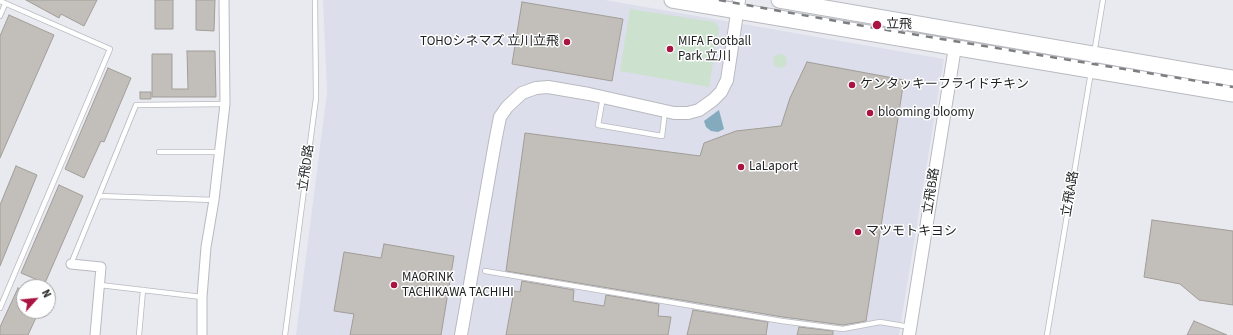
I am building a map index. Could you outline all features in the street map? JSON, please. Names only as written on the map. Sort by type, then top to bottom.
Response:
[{"type":"main road","points":[[672,0],[739,6],[955,47],[1233,94]]},
{"type":"main road","points":[[779,0],[1233,78]]},
{"type":"street","points":[[202,335],[202,297],[206,247],[214,200],[225,104],[224,0]]},
{"type":"street","points":[[461,335],[500,117],[515,98],[522,93],[536,88],[548,87],[603,97],[665,111],[688,113],[699,110],[721,92],[727,80],[739,6]]},
{"type":"street","name":"立飛B路","points":[[910,331],[955,47]]},
{"type":"street","points":[[71,264],[101,267],[95,335]]},
{"type":"lane","name":"立飛D路","points":[[285,335],[316,98],[315,0]]},
{"type":"lane","name":"立飛A路","points":[[1047,335],[1103,0]]},
{"type":"lane","points":[[0,1],[110,49],[0,308]]},
{"type":"lane","points":[[0,16],[5,4]]},
{"type":"lane","points":[[603,97],[598,125],[662,136],[665,111]]},
{"type":"lane","points":[[71,264],[136,105],[225,104]]},
{"type":"lane","points":[[159,152],[220,152]]},
{"type":"lane","points":[[98,196],[214,200]]},
{"type":"lane","points":[[485,271],[782,321],[842,329],[880,322],[910,331]]},
{"type":"lane","points":[[100,286],[202,297]]},
{"type":"lane","points":[[139,335],[143,290]]},
{"type":"shaded area","points":[[323,0],[605,0],[944,59],[899,335],[296,335],[327,92]]},
{"type":"green space","name":"MIFA Football Park 立川","points":[[630,9],[715,22],[719,28],[709,87],[620,71]]},
{"type":"green space","points":[[777,54],[783,54],[787,58],[787,64],[783,68],[777,68],[773,64],[773,58]]},
{"type":"water","points":[[719,110],[724,129],[718,132],[711,131],[706,127],[704,121]]},
{"type":"building","points":[[26,0],[97,0],[84,26],[61,14],[59,18]]},
{"type":"building","points":[[155,0],[173,0],[173,29],[155,29]]},
{"type":"building","points":[[196,0],[215,0],[214,31],[196,30]]},
{"type":"building","name":"TOHOシネマズ 立川立飛","points":[[522,2],[623,19],[612,81],[512,64]]},
{"type":"building","points":[[9,15],[54,35],[0,158],[0,36]]},
{"type":"building","points":[[187,51],[215,51],[216,97],[152,97],[152,54],[172,54],[172,89],[188,89]]},
{"type":"building","points":[[807,62],[904,80],[866,321],[843,325],[783,317],[506,271],[525,133],[700,156],[704,143],[736,131],[781,126],[790,98]]},
{"type":"building","points":[[108,68],[131,78],[104,142],[101,141],[84,178],[65,169]]},
{"type":"building","points":[[140,92],[151,92],[151,99],[140,99]]},
{"type":"building","points":[[16,166],[37,175],[0,266],[0,205]]},
{"type":"building","points":[[59,185],[83,196],[47,279],[35,279],[21,273]]},
{"type":"building","points":[[1152,220],[1233,231],[1233,305],[1199,300],[1180,284],[1144,277]]},
{"type":"building","name":"MAORINK TACHIKAWA TACHIHI","points":[[384,244],[454,256],[441,335],[350,335],[354,314],[334,311],[344,252],[381,258]]},
{"type":"building","points":[[522,281],[574,290],[573,301],[604,306],[606,295],[659,304],[658,316],[671,317],[668,335],[506,335],[514,291],[520,292]]},
{"type":"building","points":[[16,292],[16,319],[35,319],[28,335],[0,335],[0,327]]},
{"type":"building","points":[[693,310],[768,322],[766,335],[687,335]]},
{"type":"building","points":[[1194,321],[1227,335],[1187,335]]},
{"type":"building","points":[[799,327],[833,331],[833,335],[797,335]]},
{"type":"railway","points":[[719,0],[869,27],[1233,87]]},
{"type":"place","name":"立飛","points":[[877,25]]},
{"type":"place","name":"TOHOシネマズ 立川立飛","points":[[567,42]]},
{"type":"place","name":"MIFA Football Park 立川","points":[[670,49]]},
{"type":"place","name":"ケンタッキーフライドチキン","points":[[852,85]]},
{"type":"place","name":"blooming bloomy","points":[[870,113]]},
{"type":"place","name":"LaLaport","points":[[741,167]]},
{"type":"place","name":"マツモトキヨシ","points":[[858,232]]},
{"type":"place","name":"MAORINK TACHIKAWA TACHIHI","points":[[394,285]]}]
